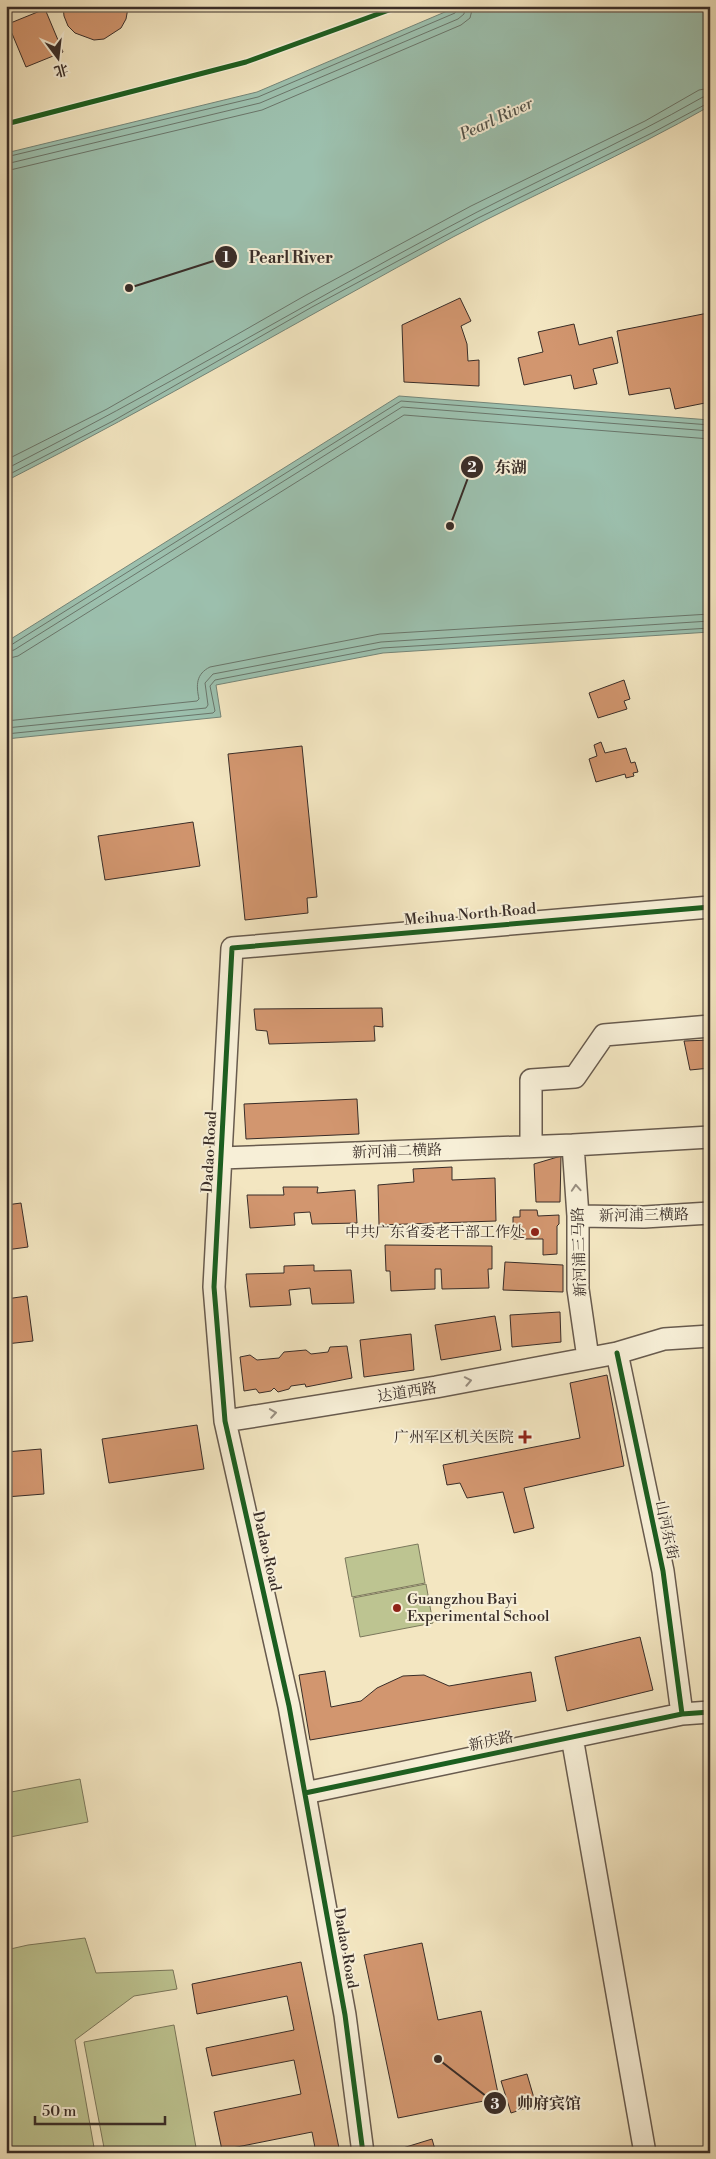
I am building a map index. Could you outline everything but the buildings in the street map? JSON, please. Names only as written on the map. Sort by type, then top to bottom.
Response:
[{"type":"street","name":"Meihua North Road","points":[[232,948],[710,907]]},
{"type":"street","name":"Dadao Road","points":[[232,948],[214,1287],[225,1421],[289,1706],[345,2015],[363,2153]]},
{"type":"street","points":[[531,1145],[531,1080],[575,1077],[604,1035],[710,1026]]},
{"type":"street","name":"新河浦二横路","points":[[221,1158],[531,1145],[572,1145],[710,1137]]},
{"type":"street","name":"新河浦三马路","points":[[572,1145],[578,1216],[578,1289],[588,1358]]},
{"type":"street","name":"新河浦三横路","points":[[578,1216],[644,1217],[710,1213]]},
{"type":"street","name":"达道西路","points":[[225,1421],[436,1387],[617,1352],[664,1339],[710,1336]]},
{"type":"street","name":"山河东街","points":[[617,1352],[663,1571],[682,1714]]},
{"type":"street","name":"新庆路","points":[[305,1793],[682,1714],[710,1712]]},
{"type":"street","points":[[572,1737],[645,2153]]},
{"type":"shaded area","points":[[418,1544],[425,1583],[352,1597],[345,1558]]},
{"type":"shaded area","points":[[426,1584],[433,1623],[360,1637],[353,1598]]},
{"type":"shaded area","points":[[80,1779],[88,1822],[10,1837],[6,1817],[6,1793]]},
{"type":"shaded area","points":[[85,1938],[96,1973],[173,1970],[177,1989],[134,1996],[75,2040],[95,2153],[6,2153],[6,1950],[28,1945]]},
{"type":"shaded area","points":[[174,2025],[197,2153],[105,2153],[84,2042]]},
{"type":"water","points":[[459,6],[710,6],[710,106],[678,124],[453,237],[118,422],[6,481],[6,153],[257,92]]},
{"type":"water","points":[[399,396],[710,420],[710,632],[383,653],[216,685],[221,717],[6,739],[6,642]]},
{"type":"cycle path","points":[[6,124],[246,62],[400,6]]},
{"type":"cycle path","points":[[363,2153],[345,2015],[289,1706],[225,1421],[214,1287],[232,948],[710,907]]},
{"type":"cycle path","points":[[617,1353],[663,1571],[682,1714]]},
{"type":"cycle path","points":[[305,1793],[682,1714],[710,1712]]},
{"type":"place","name":"Pearl River","points":[[129,288]]},
{"type":"place","name":"东湖","points":[[450,526]]},
{"type":"place","name":"中共广东省委老干部工作处","points":[[535,1232]]},
{"type":"place","name":"广州军区机关医院","points":[[525,1437]]},
{"type":"place","name":"Guangzhou Bayi Experimental School","points":[[397,1608]]},
{"type":"place","name":"帅府宾馆","points":[[438,2059]]}]
